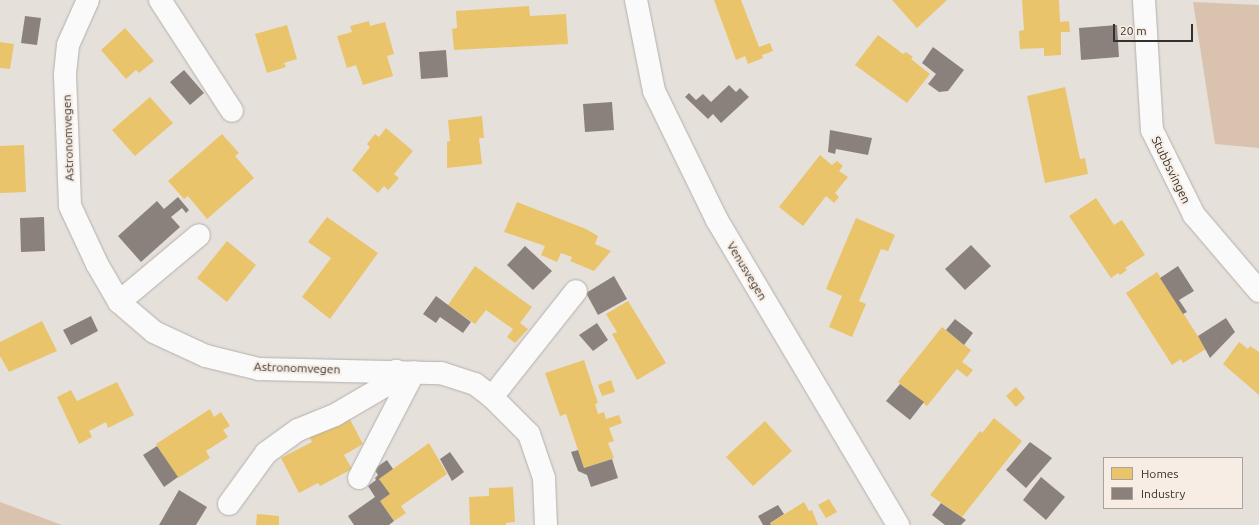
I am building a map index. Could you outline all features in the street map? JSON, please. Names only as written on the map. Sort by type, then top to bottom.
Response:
[{"type":"street","name":"Astronomvegen","points":[[88,0],[68,45],[65,75],[70,206],[97,264],[119,302],[154,332],[206,356],[259,369],[441,373],[475,384],[492,397],[528,434],[544,478],[546,525]]},
{"type":"street","points":[[160,0],[232,111]]},
{"type":"street","name":"Venusvegen","points":[[636,0],[654,91],[717,220],[898,525]]},
{"type":"street","name":"Stubbsvingen","points":[[1144,0],[1152,130],[1194,215],[1259,291]]},
{"type":"street","points":[[119,302],[199,235]]},
{"type":"street","points":[[492,397],[576,291]]},
{"type":"street","points":[[359,478],[405,372]]},
{"type":"street","points":[[229,504],[266,453],[298,430],[335,415],[383,387],[405,372]]},
{"type":"shaded area","points":[[1193,2],[1259,5],[1259,148],[1215,144]]},
{"type":"shaded area","points":[[0,502],[62,525],[0,525]]},
{"type":"building: Homes","points":[[714,0],[741,0],[759,47],[770,43],[773,51],[762,55],[763,58],[748,64],[745,56],[736,60]]},
{"type":"building: Homes","points":[[892,0],[947,0],[917,28]]},
{"type":"building: Homes","points":[[1022,0],[1059,0],[1060,22],[1069,21],[1070,32],[1061,32],[1061,55],[1044,56],[1044,48],[1020,49],[1019,31],[1024,30]]},
{"type":"building: Homes","points":[[529,6],[530,16],[566,14],[568,44],[454,50],[452,29],[457,28],[456,11]]},
{"type":"building: Homes","points":[[369,21],[370,26],[385,22],[394,54],[387,56],[393,76],[363,85],[356,65],[347,68],[337,36],[352,32],[350,26]]},
{"type":"building: Homes","points":[[287,25],[297,59],[284,63],[286,67],[267,73],[255,34]]},
{"type":"building: Homes","points":[[125,28],[154,61],[139,73],[136,70],[126,79],[101,50]]},
{"type":"building: Homes","points":[[878,35],[903,54],[906,52],[913,57],[911,59],[930,74],[907,103],[855,65]]},
{"type":"building: Homes","points":[[0,42],[14,44],[10,69],[0,68]]},
{"type":"building: Homes","points":[[1065,87],[1080,159],[1085,158],[1088,174],[1045,183],[1027,96]]},
{"type":"building: Homes","points":[[150,97],[173,123],[135,156],[112,130]]},
{"type":"building: Homes","points":[[482,116],[484,138],[479,138],[482,164],[447,168],[447,142],[450,141],[448,120]]},
{"type":"building: Homes","points":[[386,128],[413,151],[394,174],[399,178],[388,190],[384,186],[378,193],[352,170],[370,147],[367,144],[375,134],[379,137]]},
{"type":"building: Homes","points":[[222,134],[239,153],[235,156],[254,178],[207,219],[188,196],[184,199],[168,181]]},
{"type":"building: Homes","points":[[24,145],[26,192],[0,193],[0,146]]},
{"type":"building: Homes","points":[[820,155],[832,165],[837,161],[843,166],[839,171],[848,177],[835,193],[839,197],[834,203],[826,196],[803,226],[779,207]]},
{"type":"building: Homes","points":[[1096,198],[1114,225],[1122,220],[1145,255],[1125,268],[1127,270],[1120,275],[1118,273],[1111,278],[1069,216]]},
{"type":"building: Homes","points":[[517,202],[586,229],[598,236],[595,244],[611,251],[594,271],[570,261],[572,257],[561,253],[557,262],[541,255],[545,246],[504,232]]},
{"type":"building: Homes","points":[[327,217],[378,253],[330,319],[302,297],[331,258],[308,242]]},
{"type":"building: Homes","points":[[856,218],[895,235],[888,251],[881,249],[859,301],[866,304],[852,337],[829,327],[842,296],[826,289]]},
{"type":"building: Homes","points":[[227,241],[256,265],[227,302],[197,278]]},
{"type":"building: Homes","points":[[475,266],[532,307],[520,323],[528,329],[515,343],[507,337],[513,329],[486,310],[475,324],[448,305]]},
{"type":"building: Homes","points":[[1157,272],[1206,349],[1183,363],[1181,359],[1172,365],[1126,293]]},
{"type":"building: Homes","points":[[628,301],[666,363],[637,380],[612,334],[617,332],[606,314]]},
{"type":"building: Homes","points":[[42,321],[57,351],[9,372],[0,356],[0,342]]},
{"type":"building: Homes","points":[[942,327],[971,350],[962,362],[973,370],[967,377],[957,369],[927,406],[898,382]]},
{"type":"building: Homes","points":[[1239,342],[1248,349],[1250,346],[1259,352],[1259,395],[1223,364]]},
{"type":"building: Homes","points":[[584,360],[598,403],[595,404],[598,414],[604,412],[606,419],[619,415],[622,423],[609,428],[614,441],[608,443],[614,458],[584,468],[566,414],[560,416],[545,373]]},
{"type":"building: Homes","points":[[611,380],[615,392],[602,396],[598,385]]},
{"type":"building: Homes","points":[[117,382],[134,415],[108,428],[106,422],[89,431],[92,437],[79,444],[57,397],[71,390],[77,401]]},
{"type":"building: Homes","points":[[1016,387],[1025,398],[1016,407],[1006,396]]},
{"type":"building: Homes","points":[[210,409],[214,417],[221,412],[230,426],[223,430],[228,437],[206,451],[210,458],[178,478],[156,444]]},
{"type":"building: Homes","points":[[347,414],[363,444],[344,455],[352,469],[320,486],[318,483],[299,493],[281,458],[312,442],[308,434]]},
{"type":"building: Homes","points":[[994,418],[1022,441],[962,517],[930,495],[980,431],[982,433]]},
{"type":"building: Homes","points":[[765,421],[792,451],[753,486],[726,457]]},
{"type":"building: Homes","points":[[429,443],[447,474],[401,506],[406,513],[394,521],[380,501],[390,494],[379,479]]},
{"type":"building: Homes","points":[[513,487],[515,522],[506,523],[506,525],[470,525],[469,497],[489,496],[489,488]]},
{"type":"building: Homes","points":[[829,499],[837,512],[826,518],[818,505]]},
{"type":"building: Homes","points":[[804,502],[809,511],[812,510],[818,525],[771,525],[770,523]]},
{"type":"building: Homes","points":[[257,514],[279,516],[279,525],[256,525]]},
{"type":"building: Industry","points":[[25,16],[41,18],[37,45],[21,43]]},
{"type":"building: Industry","points":[[1117,25],[1119,57],[1081,60],[1079,28]]},
{"type":"building: Industry","points":[[933,47],[964,70],[948,91],[939,92],[928,84],[936,74],[922,63]]},
{"type":"building: Industry","points":[[446,50],[448,77],[421,79],[419,52]]},
{"type":"building: Industry","points":[[184,70],[204,93],[190,105],[170,82]]},
{"type":"building: Industry","points":[[729,85],[736,92],[740,88],[749,97],[721,123],[713,114],[708,119],[685,97],[689,93],[696,100],[703,94],[711,102]]},
{"type":"building: Industry","points":[[612,102],[614,130],[585,132],[583,104]]},
{"type":"building: Industry","points":[[830,130],[872,138],[868,155],[836,149],[835,154],[828,152]]},
{"type":"building: Industry","points":[[178,197],[189,210],[186,213],[182,208],[171,217],[180,227],[141,262],[118,236],[157,201],[164,209]]},
{"type":"building: Industry","points":[[44,217],[45,251],[21,252],[20,218]]},
{"type":"building: Industry","points":[[971,245],[991,266],[965,290],[945,269]]},
{"type":"building: Industry","points":[[525,246],[552,271],[533,290],[507,265]]},
{"type":"building: Industry","points":[[1178,266],[1194,291],[1179,300],[1187,312],[1183,314],[1160,278]]},
{"type":"building: Industry","points":[[614,276],[627,299],[598,315],[586,293]]},
{"type":"building: Industry","points":[[436,296],[471,322],[463,333],[440,317],[436,323],[423,314]]},
{"type":"building: Industry","points":[[91,316],[98,331],[71,345],[63,330]]},
{"type":"building: Industry","points":[[1226,318],[1235,332],[1210,358],[1198,336]]},
{"type":"building: Industry","points":[[955,319],[973,333],[964,345],[946,330]]},
{"type":"building: Industry","points":[[597,323],[608,340],[593,351],[579,335]]},
{"type":"building: Industry","points":[[900,384],[924,402],[910,420],[886,401]]},
{"type":"building: Industry","points":[[1030,442],[1052,458],[1026,488],[1006,470]]},
{"type":"building: Industry","points":[[157,446],[178,477],[164,487],[143,455]]},
{"type":"building: Industry","points":[[578,450],[584,468],[612,459],[618,478],[591,487],[587,475],[578,471],[571,452]]},
{"type":"building: Industry","points":[[450,452],[464,472],[452,481],[440,459]]},
{"type":"building: Industry","points":[[387,460],[393,469],[379,479],[390,494],[380,501],[394,521],[389,525],[354,525],[348,516],[375,497],[368,486],[376,480],[375,478],[378,475],[374,469]]},
{"type":"building: Industry","points":[[1041,477],[1065,497],[1046,520],[1023,500]]},
{"type":"building: Industry","points":[[179,490],[207,507],[196,525],[159,525]]},
{"type":"building: Industry","points":[[941,503],[966,520],[961,525],[945,525],[932,515]]},
{"type":"building: Industry","points":[[778,505],[784,514],[770,523],[771,525],[763,525],[758,516]]}]
